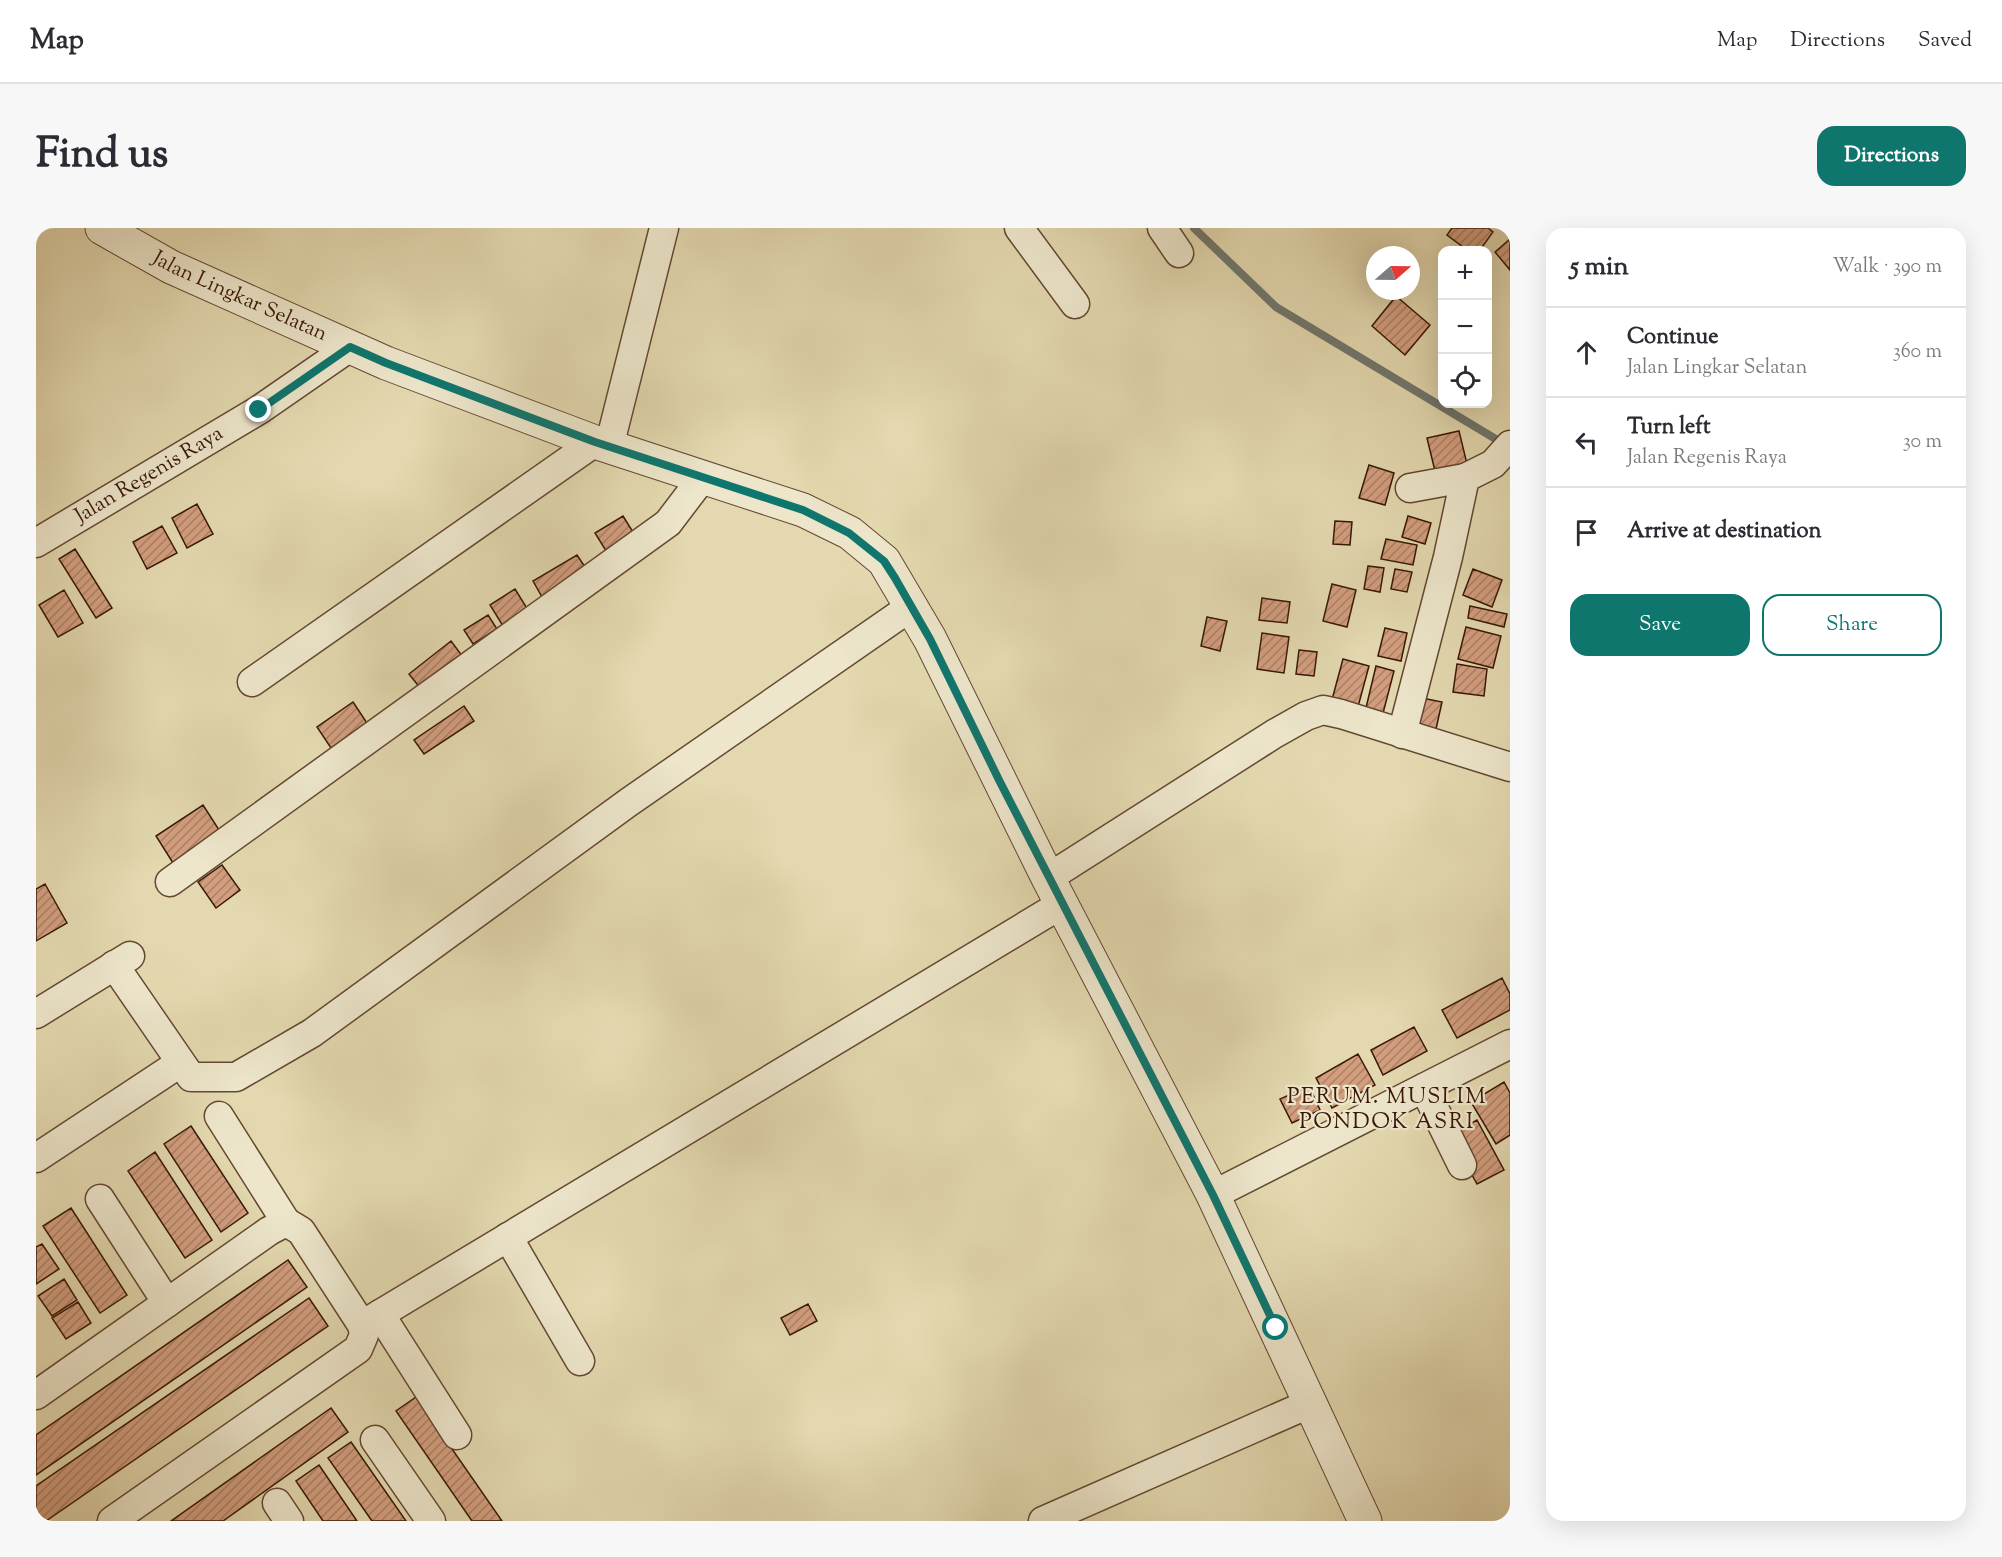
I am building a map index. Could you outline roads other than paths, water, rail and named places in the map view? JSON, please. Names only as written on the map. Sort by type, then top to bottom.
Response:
[{"type":"street","name":"Jalan Lingkar Selatan","points":[[102,228],[171,267],[386,363],[602,445],[803,510],[849,533],[884,561],[930,639],[1055,891],[1213,1195],[1365,1521]]},
{"type":"street","points":[[252,682],[602,445],[664,228]]},
{"type":"street","points":[[1019,228],[1075,304]]},
{"type":"street","points":[[1162,228],[1179,253]]},
{"type":"street","name":"Jalan Regenis Raya","points":[[36,543],[259,410],[350,347]]},
{"type":"street","points":[[1410,488],[1465,478],[1502,461]]},
{"type":"street","points":[[170,882],[668,523],[703,477]]},
{"type":"street","points":[[1402,734],[1448,557],[1465,478]]},
{"type":"street","points":[[36,1014],[122,961],[180,1064],[191,1077],[236,1077],[312,1033],[629,802],[912,606]]},
{"type":"street","points":[[111,1521],[358,1349],[371,1319],[508,1237],[1055,891],[1274,734],[1313,713],[1329,711],[1510,767]]},
{"type":"street","points":[[1213,1195],[1510,1044]]},
{"type":"street","points":[[36,1158],[180,1064]]},
{"type":"street","points":[[1424,1088],[1462,1165]]},
{"type":"street","points":[[219,1116],[285,1222],[301,1232],[371,1319],[457,1436]]},
{"type":"street","points":[[100,1199],[166,1303]]},
{"type":"street","points":[[40,1384],[166,1303],[268,1231],[285,1222]]},
{"type":"street","points":[[508,1237],[580,1361]]},
{"type":"street","points":[[1043,1521],[1311,1403]]},
{"type":"street","points":[[375,1440],[431,1521]]},
{"type":"waterway","points":[[1194,228],[1276,307],[1504,444]]},
{"type":"district","name":"PERUM. MUSLIM PONDOK ASRI","points":[[1387,1110]]}]
